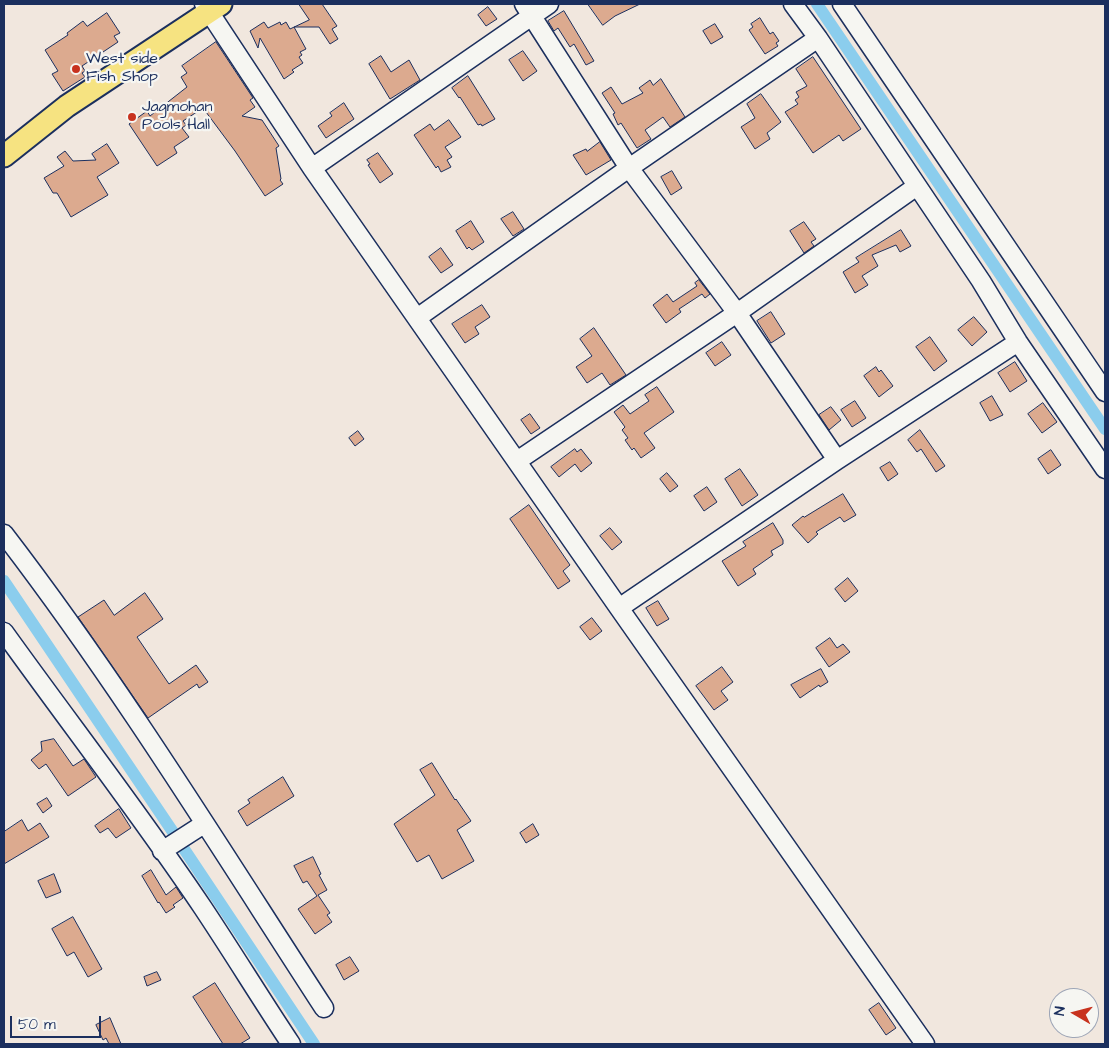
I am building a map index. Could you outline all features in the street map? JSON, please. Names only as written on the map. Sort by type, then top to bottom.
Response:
[{"type":"main road","points":[[4,156],[67,106],[212,6]]},
{"type":"street","points":[[312,168],[528,10],[549,4]]},
{"type":"street","points":[[793,4],[918,186],[981,281],[1018,342],[1105,469]]},
{"type":"street","points":[[842,4],[1105,392]]},
{"type":"street","points":[[212,6],[312,168],[925,1044]]},
{"type":"street","points":[[528,10],[629,168],[737,313],[837,460]]},
{"type":"street","points":[[417,318],[629,168],[818,38]]},
{"type":"street","points":[[517,461],[737,313],[918,186]]},
{"type":"street","points":[[619,608],[837,460],[1018,342]]},
{"type":"street","points":[[4,534],[32,570],[142,728],[324,1008]]},
{"type":"street","points":[[4,632],[203,908],[291,1044]]},
{"type":"street","points":[[162,851],[204,824]]},
{"type":"building","points":[[299,4],[322,4],[337,26],[332,29],[338,39],[330,44],[319,27],[294,27],[309,20]]},
{"type":"building","points":[[588,4],[640,4],[615,16],[603,25]]},
{"type":"building","points":[[488,7],[497,19],[486,26],[478,15]]},
{"type":"building","points":[[564,11],[594,61],[586,65],[574,44],[570,47],[558,28],[554,31],[548,21]]},
{"type":"building","points":[[107,13],[120,33],[114,36],[118,42],[82,66],[85,71],[82,73],[85,77],[63,91],[52,74],[58,71],[45,50],[68,35],[67,33],[83,21],[87,26]]},
{"type":"building","points":[[760,18],[770,34],[773,32],[779,41],[776,43],[778,46],[765,54],[749,30],[753,27],[751,24]]},
{"type":"building","points":[[264,22],[268,28],[280,22],[281,25],[286,22],[290,29],[294,27],[306,49],[300,52],[302,55],[299,57],[303,63],[292,70],[294,72],[284,79],[260,38],[258,48],[250,31]]},
{"type":"building","points":[[715,24],[723,37],[711,44],[703,31]]},
{"type":"building","points":[[216,42],[253,98],[250,100],[255,107],[242,116],[262,120],[279,146],[276,148],[280,180],[283,184],[265,196],[203,108],[183,121],[186,125],[182,128],[189,137],[174,147],[177,153],[157,166],[129,124],[147,111],[150,116],[187,87],[181,77],[187,73],[182,66]]},
{"type":"building","points":[[523,51],[537,71],[523,81],[509,60]]},
{"type":"building","points":[[381,56],[391,72],[409,60],[420,80],[390,99],[369,64]]},
{"type":"building","points":[[813,57],[861,129],[843,141],[839,135],[813,153],[785,112],[798,104],[795,100],[799,97],[796,92],[807,86],[796,69]]},
{"type":"building","points":[[468,76],[495,119],[482,126],[481,124],[478,125],[452,88]]},
{"type":"building","points":[[661,79],[685,117],[670,127],[663,117],[645,130],[651,139],[637,148],[621,123],[618,125],[613,114],[615,113],[602,93],[611,87],[622,104],[643,93],[639,88],[650,80],[653,85]]},
{"type":"building","points":[[761,94],[781,122],[767,133],[770,139],[755,149],[741,127],[755,118],[747,104]]},
{"type":"building","points":[[344,103],[354,119],[326,138],[318,126],[332,116],[330,113]]},
{"type":"building","points":[[449,120],[461,137],[445,147],[452,157],[447,160],[451,167],[441,172],[438,166],[436,168],[414,135],[430,124],[434,130]]},
{"type":"building","points":[[600,142],[611,160],[586,175],[573,155],[586,149],[587,151]]},
{"type":"building","points":[[107,144],[119,163],[97,177],[108,195],[71,217],[57,193],[53,193],[44,178],[64,166],[57,157],[65,151],[73,161],[96,160],[92,154]]},
{"type":"building","points":[[378,153],[393,174],[380,183],[368,165],[370,164],[367,160]]},
{"type":"building","points":[[672,171],[682,188],[671,195],[661,177]]},
{"type":"building","points":[[513,212],[524,229],[513,236],[501,219]]},
{"type":"building","points":[[471,221],[484,242],[472,250],[469,247],[467,249],[456,231]]},
{"type":"building","points":[[804,222],[816,239],[811,242],[814,246],[804,253],[790,231]]},
{"type":"building","points":[[901,230],[911,246],[900,252],[896,245],[872,255],[878,266],[862,276],[868,285],[855,293],[843,272],[859,262],[856,258]]},
{"type":"building","points":[[441,248],[453,265],[441,273],[429,257]]},
{"type":"building","points":[[699,280],[710,294],[705,298],[702,294],[679,309],[681,312],[666,323],[653,305],[667,294],[673,302],[697,286],[695,283]]},
{"type":"building","points":[[482,305],[490,317],[475,327],[479,334],[465,343],[452,324]]},
{"type":"building","points":[[771,312],[785,334],[771,343],[757,321]]},
{"type":"building","points":[[974,317],[987,332],[972,346],[958,330]]},
{"type":"building","points":[[594,328],[626,375],[610,385],[602,373],[587,383],[576,367],[592,356],[580,339]]},
{"type":"building","points":[[930,337],[947,361],[934,371],[916,347]]},
{"type":"building","points":[[722,342],[731,355],[715,366],[706,353]]},
{"type":"building","points":[[1015,362],[1027,381],[1010,392],[998,373]]},
{"type":"building","points":[[876,367],[879,372],[881,370],[893,386],[879,397],[864,376]]},
{"type":"building","points":[[657,387],[674,412],[644,433],[655,448],[641,458],[625,440],[628,438],[622,430],[625,427],[614,412],[623,405],[630,414],[649,401],[645,395]]},
{"type":"building","points":[[992,396],[1003,415],[990,421],[980,403]]},
{"type":"building","points":[[855,401],[866,418],[852,427],[841,410]]},
{"type":"building","points":[[1043,403],[1057,422],[1042,433],[1028,414]]},
{"type":"building","points":[[831,407],[841,420],[829,430],[819,415]]},
{"type":"building","points":[[530,414],[540,428],[531,434],[521,420]]},
{"type":"building","points":[[920,430],[945,466],[936,472],[921,449],[917,452],[908,440]]},
{"type":"building","points":[[358,431],[364,439],[355,446],[349,438]]},
{"type":"building","points":[[575,449],[577,452],[581,449],[592,463],[581,472],[575,464],[559,477],[551,467]]},
{"type":"building","points":[[1051,450],[1061,465],[1048,474],[1038,459]]},
{"type":"building","points":[[890,462],[898,474],[888,481],[880,468]]},
{"type":"building","points":[[740,469],[758,495],[742,506],[725,479]]},
{"type":"building","points":[[667,473],[678,486],[670,492],[660,479]]},
{"type":"building","points":[[707,487],[717,502],[704,511],[694,496]]},
{"type":"building","points":[[843,494],[856,515],[844,522],[840,517],[816,532],[818,534],[808,543],[792,525],[803,516]]},
{"type":"building","points":[[529,505],[570,565],[563,571],[570,581],[558,589],[510,519]]},
{"type":"building","points":[[773,523],[783,540],[783,544],[771,551],[773,555],[753,569],[756,574],[738,586],[722,561],[746,546],[743,542]]},
{"type":"building","points":[[610,528],[622,542],[612,550],[600,536]]},
{"type":"building","points":[[848,578],[858,591],[845,602],[835,589]]},
{"type":"building","points":[[145,593],[163,619],[137,637],[169,684],[196,665],[208,682],[199,688],[197,684],[148,718],[78,617],[104,600],[114,615]]},
{"type":"building","points":[[658,601],[669,619],[657,626],[646,608]]},
{"type":"building","points":[[592,618],[602,631],[590,640],[580,627]]},
{"type":"building","points":[[830,638],[837,648],[843,644],[850,652],[829,667],[816,648]]},
{"type":"building","points":[[722,667],[733,682],[721,691],[728,700],[714,710],[696,686]]},
{"type":"building","points":[[821,669],[828,682],[820,687],[819,685],[800,698],[791,685]]},
{"type":"building","points":[[54,739],[73,766],[84,759],[96,777],[68,796],[46,764],[39,769],[31,760],[42,751],[41,742]]},
{"type":"building","points":[[432,763],[455,800],[471,821],[457,830],[474,861],[442,879],[429,855],[417,862],[394,824],[435,795],[420,770]]},
{"type":"building","points":[[283,777],[294,796],[247,826],[238,811],[250,803],[248,800]]},
{"type":"building","points":[[47,798],[52,806],[43,813],[37,804]]},
{"type":"building","points":[[119,809],[131,828],[116,838],[108,828],[100,833],[95,826]]},
{"type":"building","points":[[22,820],[28,831],[40,823],[49,837],[4,864],[4,832]]},
{"type":"building","points":[[533,824],[539,835],[526,843],[520,833]]},
{"type":"building","points":[[313,857],[321,874],[319,875],[327,890],[318,895],[330,913],[327,915],[332,922],[315,934],[298,909],[317,896],[307,881],[303,883],[294,866]]},
{"type":"building","points":[[151,870],[166,895],[176,887],[183,898],[166,913],[142,876]]},
{"type":"building","points":[[54,874],[61,892],[46,898],[38,881]]},
{"type":"building","points":[[73,917],[102,969],[88,977],[74,952],[67,956],[52,929]]},
{"type":"building","points":[[350,957],[359,971],[344,980],[336,965]]},
{"type":"building","points":[[157,972],[161,980],[147,986],[144,977]]},
{"type":"building","points":[[215,983],[250,1038],[240,1044],[223,1044],[193,997]]},
{"type":"building","points":[[879,1003],[896,1028],[886,1035],[869,1010]]},
{"type":"building","points":[[110,1018],[121,1044],[109,1044],[106,1038],[103,1040],[96,1025]]},
{"type":"waterway","points":[[817,4],[1105,429]]},
{"type":"waterway","points":[[4,581],[177,838]]},
{"type":"waterway","points":[[180,843],[314,1044]]},
{"type":"place","name":"West side Fish Shop","points":[[76,69]]},
{"type":"place","name":"Jagmohan Pools Hall","points":[[132,117]]}]
